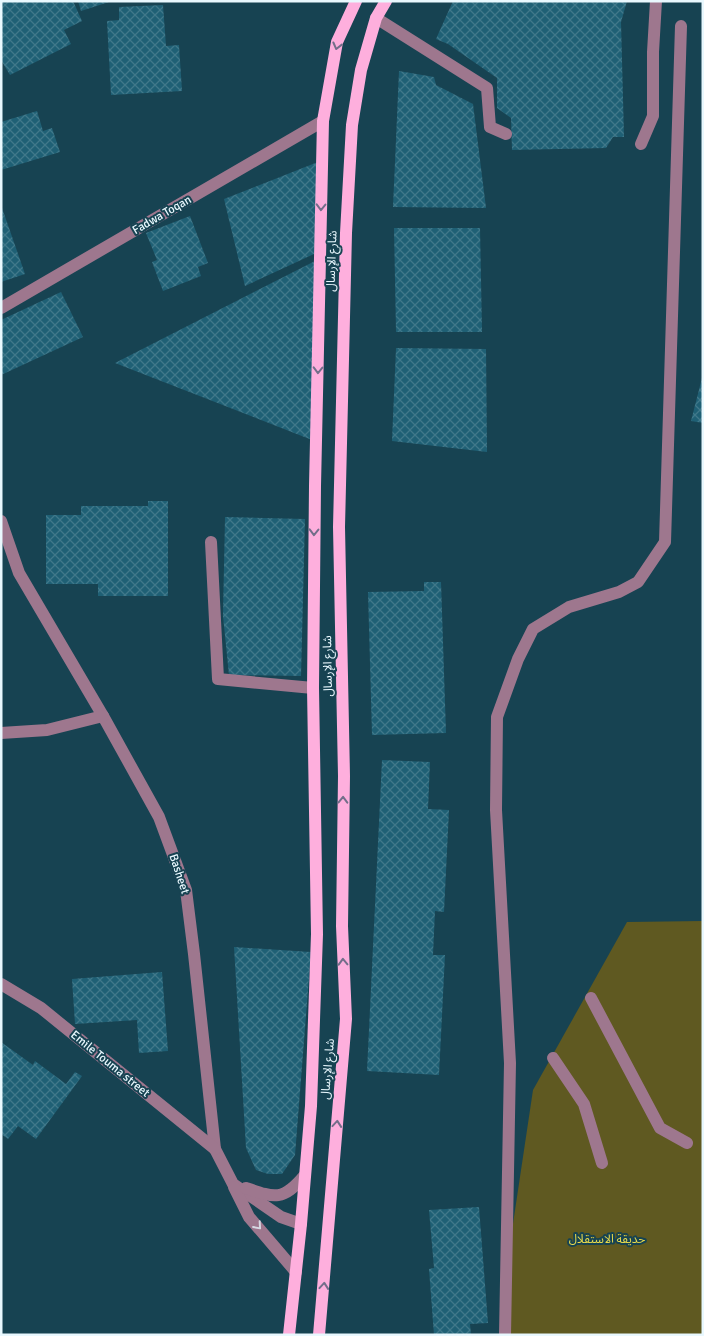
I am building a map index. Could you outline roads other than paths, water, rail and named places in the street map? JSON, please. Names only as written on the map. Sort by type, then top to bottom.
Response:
[{"type":"main road","name":"شارع الإرسال","points":[[289,1335],[311,1106],[317,934],[313,688],[315,486],[323,121],[337,42],[356,1]]},
{"type":"main road","name":"شارع الإرسال","points":[[320,1335],[346,1019],[342,926],[344,776],[339,527],[346,233],[352,125],[361,70],[376,18],[386,1]]},
{"type":"street","points":[[641,144],[654,116],[656,1]]},
{"type":"street","points":[[376,18],[487,88],[490,126],[506,134]]},
{"type":"street","points":[[505,1335],[510,1063],[496,810],[497,717],[518,659],[533,629],[569,607],[619,592],[638,582],[665,542],[681,26]]},
{"type":"street","name":"Fadwa Toqan","points":[[1,308],[323,121]]},
{"type":"street","name":"Basheet","points":[[1,521],[20,573],[159,817],[186,890],[215,1149],[233,1184],[281,1217],[301,1224]]},
{"type":"street","points":[[211,542],[218,679],[313,688]]},
{"type":"street","points":[[1,733],[47,730],[103,716]]},
{"type":"street","name":"Emile Touma street","points":[[1,984],[41,1008],[215,1149]]},
{"type":"street","points":[[591,998],[660,1128],[687,1143]]},
{"type":"street","points":[[553,1058],[584,1104],[602,1163]]},
{"type":"street","points":[[233,1184],[262,1194],[279,1196],[292,1190],[304,1176]]},
{"type":"street","points":[[233,1184],[249,1216],[296,1272]]},
{"type":"park label","name":"حديقة الاستقلال","points":[[607,1239]]}]
